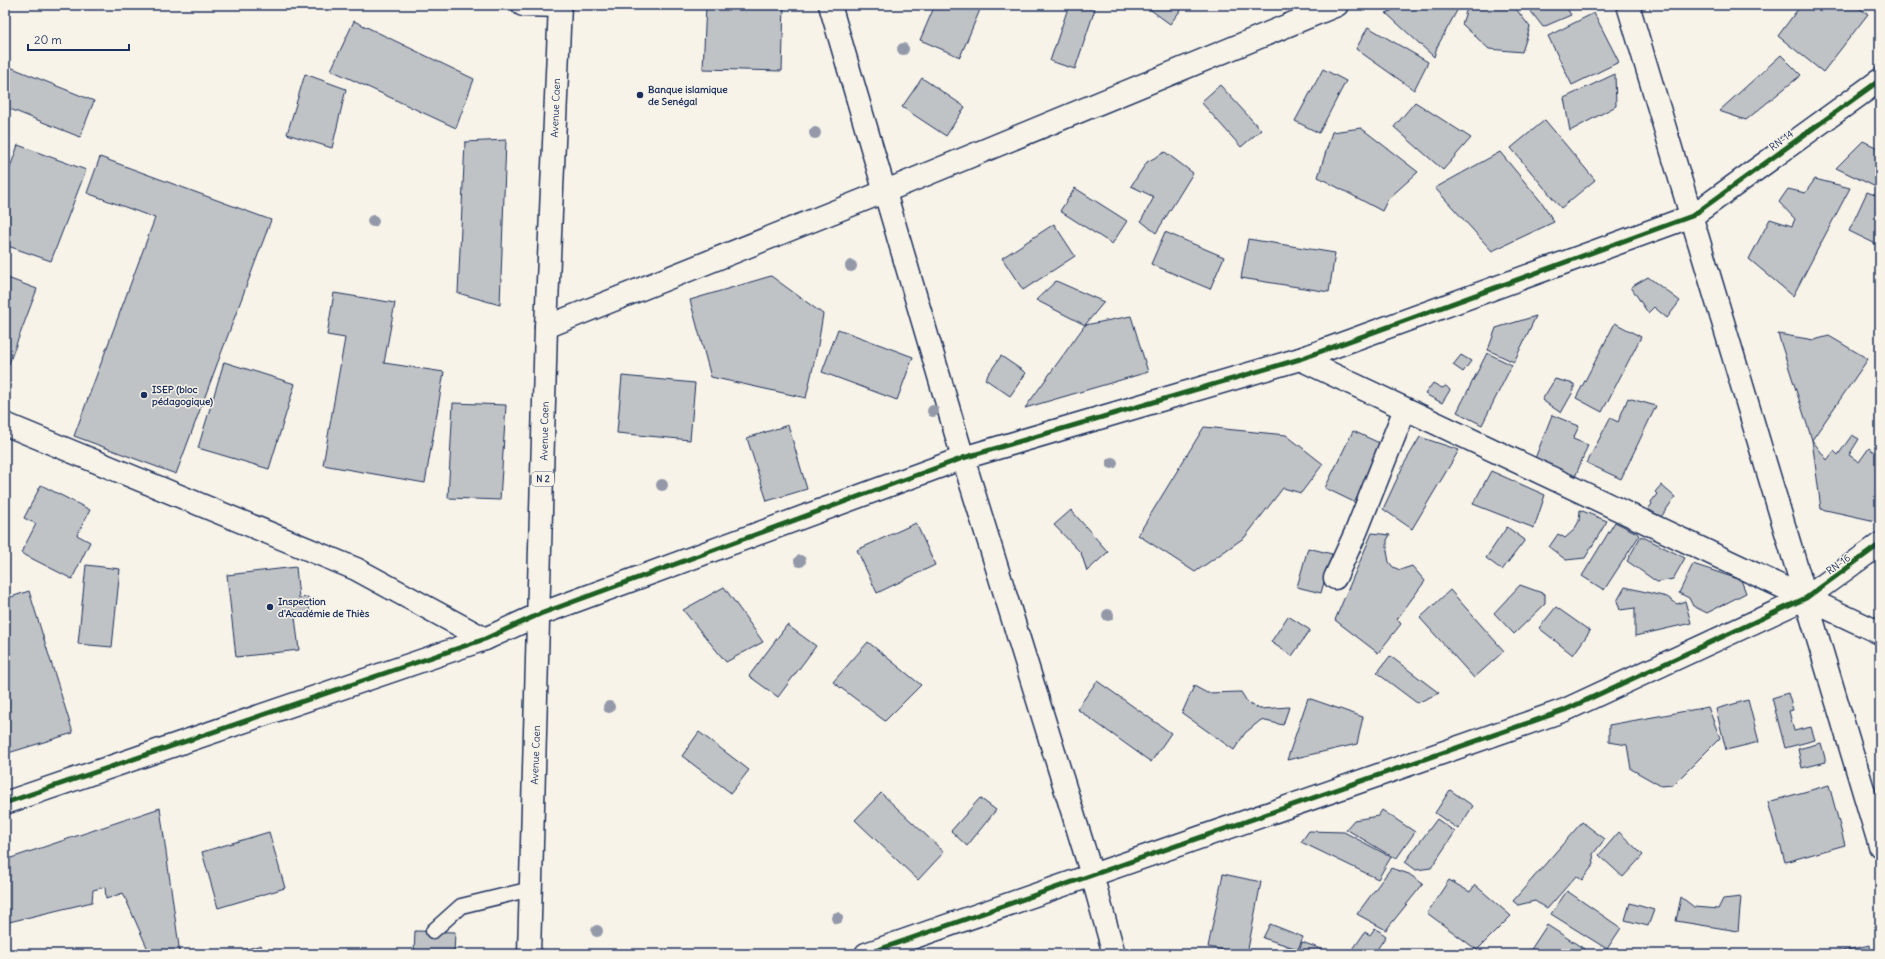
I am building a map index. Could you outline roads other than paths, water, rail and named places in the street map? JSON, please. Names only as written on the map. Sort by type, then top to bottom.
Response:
[{"type":"main road","points":[[523,5],[560,6]]},
{"type":"main road","points":[[830,5],[886,191],[963,458],[1092,876],[1114,954]]},
{"type":"main road","points":[[546,327],[886,191],[1337,5]]},
{"type":"main road","points":[[1628,5],[1880,846]]},
{"type":"main road","name":"Avenue Caen","points":[[529,954],[540,614],[546,327],[560,6]]},
{"type":"main road","name":"RN-14","points":[[5,803],[485,639],[540,614],[963,458],[1300,359],[1692,216],[1880,80]]},
{"type":"main road","points":[[1300,359],[1880,633]]},
{"type":"main road","points":[[1335,578],[1356,532],[1405,409]]},
{"type":"main road","points":[[5,424],[356,569],[485,639]]},
{"type":"main road","name":"RN-16","points":[[866,954],[1565,710],[1806,598],[1880,544]]},
{"type":"lane","points":[[434,931],[461,906],[531,889]]},
{"type":"place","name":"Banque islamique de Senégal","points":[[640,95]]},
{"type":"place","name":"ISEP (bloc pédagogique)","points":[[144,395]]},
{"type":"place","name":"Inspection d'Académie de Thiès","points":[[270,607]]}]
